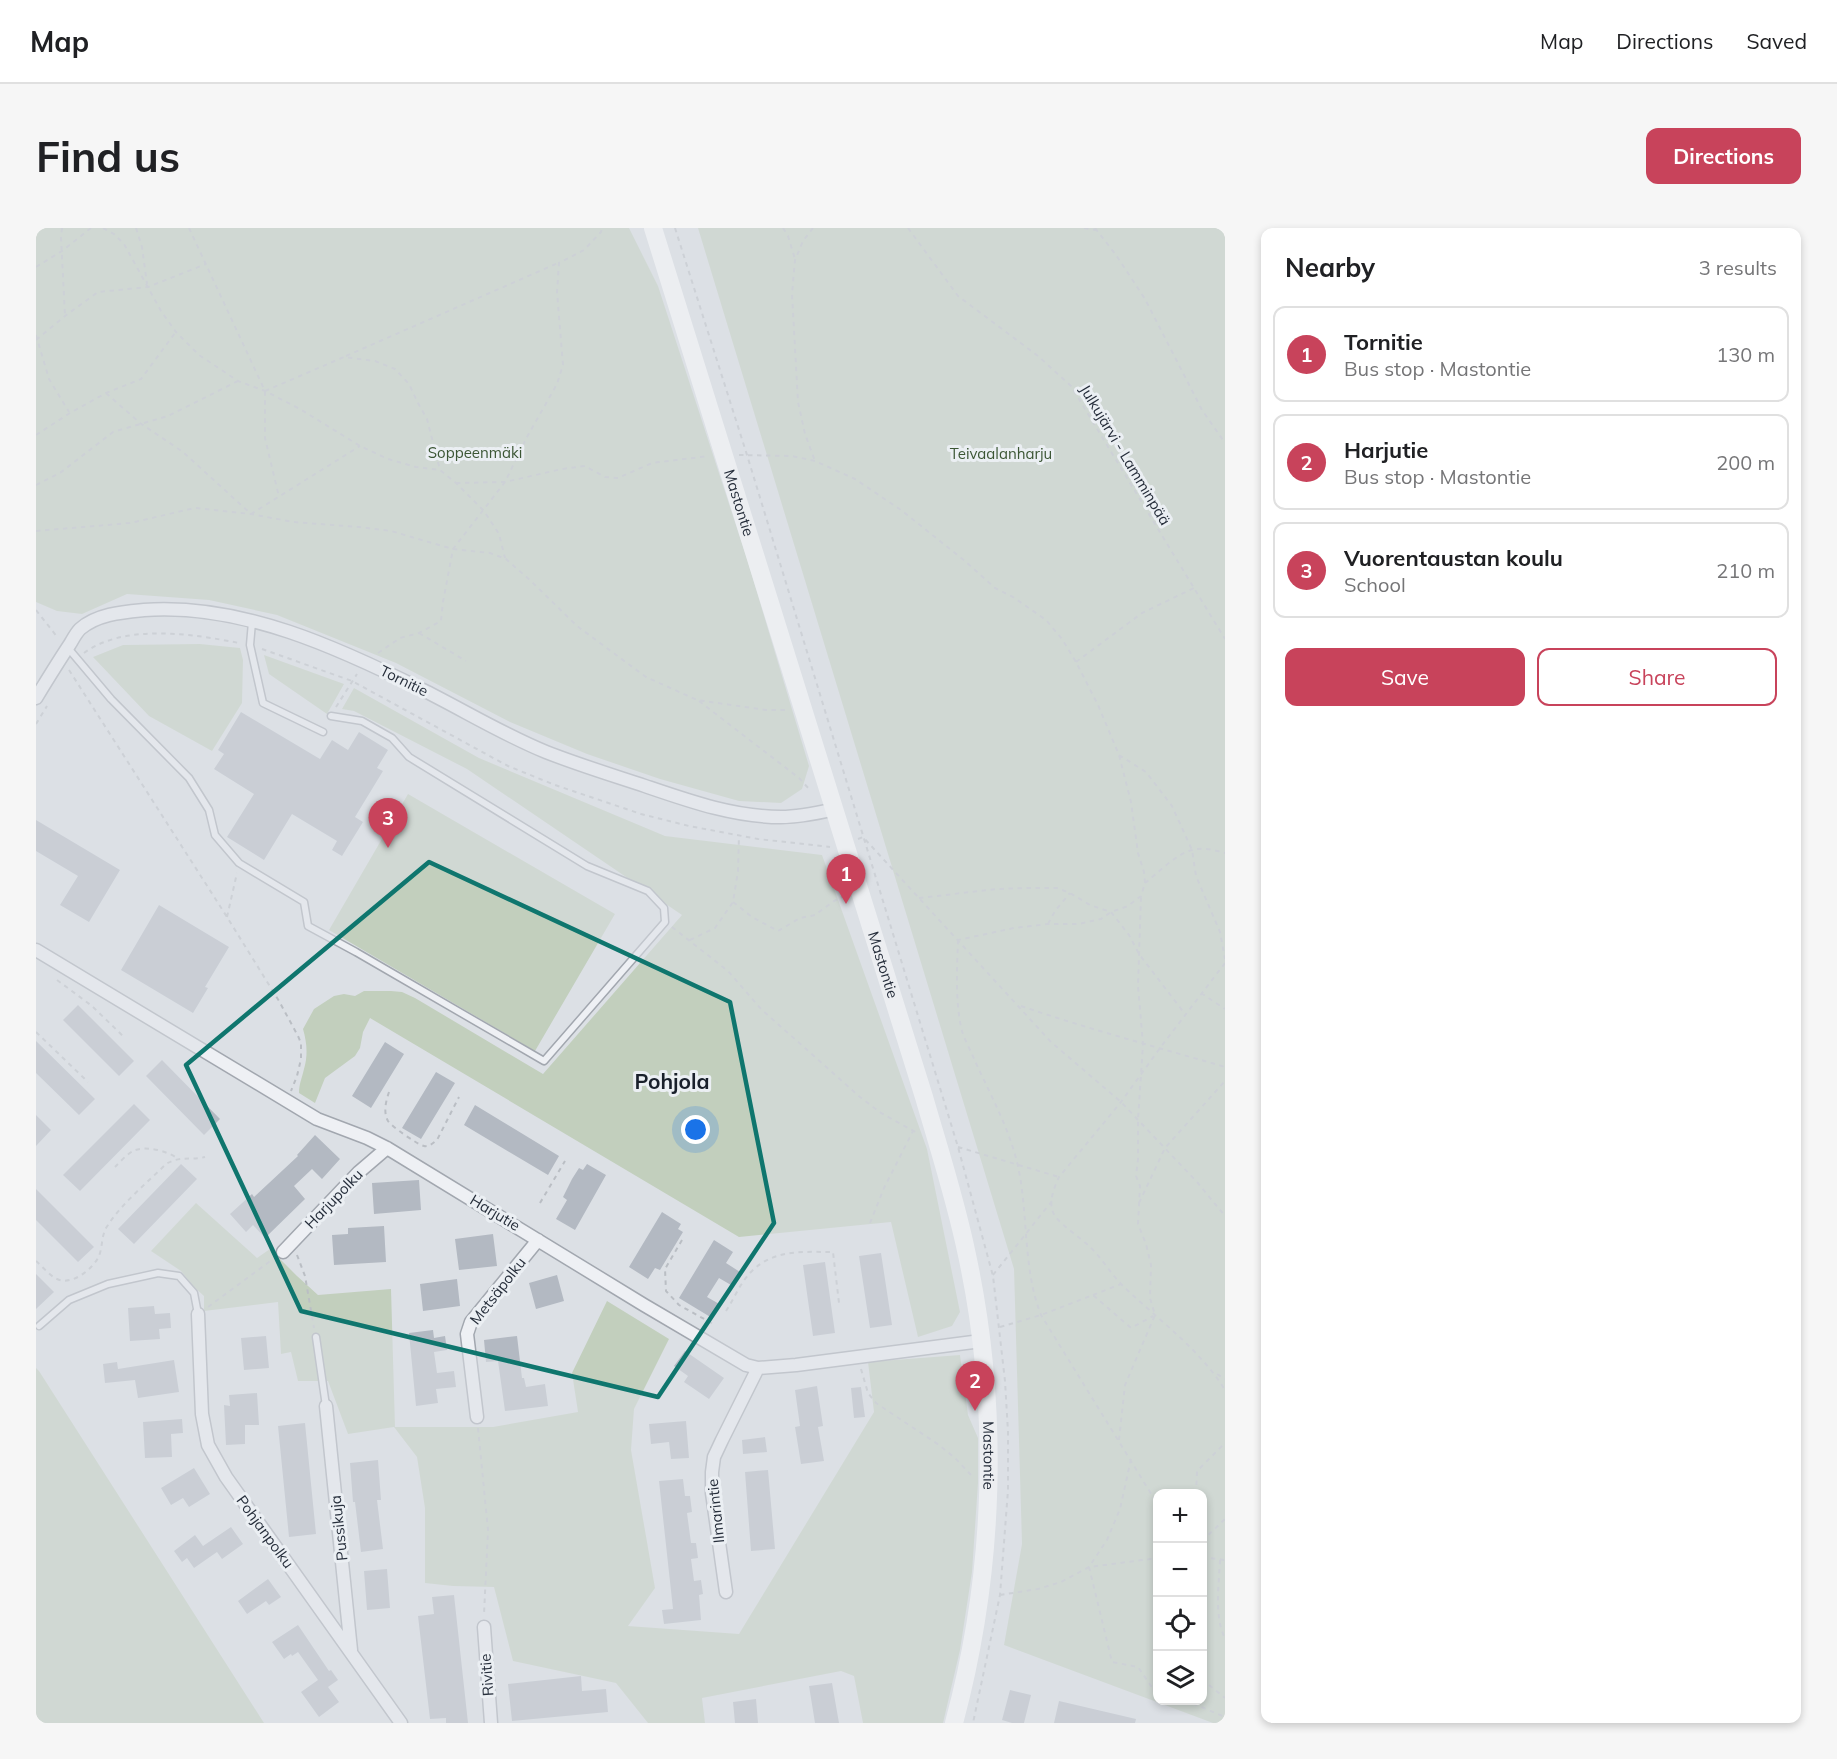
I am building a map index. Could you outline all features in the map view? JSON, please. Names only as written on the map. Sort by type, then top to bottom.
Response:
[{"type":"main road","name":"Mastontie","points":[[653,228],[937,1141],[967,1257],[981,1341],[987,1412],[988,1495],[981,1586],[954,1723]]},
{"type":"street","name":"Tornitie","points":[[36,698],[80,629],[106,616],[131,611],[176,610],[221,615],[302,637],[365,662],[544,751],[702,805],[744,814],[782,817],[835,809]]},
{"type":"street","name":"Harjutie","points":[[36,950],[317,1119],[387,1148],[746,1365],[758,1368],[981,1341]]},
{"type":"street","name":"Harjupolku","points":[[283,1252],[359,1172],[387,1148]]},
{"type":"street","name":"Metsäpolku","points":[[477,1417],[467,1334],[471,1322],[538,1240]]},
{"type":"street","name":"Pohjanpolku","points":[[198,1314],[202,1413],[208,1445],[226,1478],[401,1723]]},
{"type":"street","name":"Ilmarintie","points":[[726,1592],[711,1472],[714,1457],[758,1368]]},
{"type":"street","name":"Pussikuja","points":[[326,1406],[351,1651]]},
{"type":"street","name":"Rivitie","points":[[484,1627],[491,1723]]},
{"type":"lane","points":[[252,622],[250,645],[263,703],[322,732]]},
{"type":"lane","points":[[68,648],[111,699],[189,778],[209,810],[215,836],[239,863],[304,902],[308,926],[544,1061],[665,922],[664,908],[648,891],[586,866],[409,757],[392,738],[362,721],[331,716]]},
{"type":"lane","points":[[39,1326],[69,1300],[108,1284],[158,1273],[179,1276],[194,1293],[198,1314]]},
{"type":"lane","points":[[315,1337],[326,1406]]},
{"type":"path","points":[[62,228],[65,315]]},
{"type":"path","points":[[36,267],[62,251],[91,228]]},
{"type":"path","points":[[103,228],[114,234],[124,244],[147,287],[176,332],[199,355],[238,381],[300,409],[360,446],[388,459],[416,467],[440,470],[484,511],[499,534],[506,559]]},
{"type":"path","points":[[136,228],[142,247],[147,287]]},
{"type":"path","points":[[189,228],[265,392],[265,438],[279,497]]},
{"type":"path","points":[[265,392],[559,263],[584,250],[602,228]]},
{"type":"path","points":[[783,228],[788,236],[795,260]]},
{"type":"path","points":[[813,228],[803,241],[795,260],[792,294],[798,402],[805,434],[815,461]]},
{"type":"path","name":"Julkujärvi - Lamminpää","points":[[908,228],[958,296],[1038,356],[1071,387],[1225,639]]},
{"type":"path","points":[[1084,228],[1095,229],[1116,255],[1145,299],[1202,410],[1225,443]]},
{"type":"path","points":[[331,716],[365,662],[400,638],[419,633],[441,621],[442,602],[453,549],[505,482],[556,384],[563,365],[557,292],[559,263]]},
{"type":"path","points":[[70,413],[49,379],[37,338],[98,292],[147,287],[206,264]]},
{"type":"path","points":[[36,435],[106,393],[141,379],[176,332]]},
{"type":"path","points":[[344,357],[375,361],[395,369],[409,384],[427,419],[440,470]]},
{"type":"path","points":[[36,485],[60,473],[113,432],[168,416],[238,381]]},
{"type":"path","points":[[106,393],[140,423],[183,452],[251,514]]},
{"type":"path","points":[[251,514],[360,446]]},
{"type":"path","points":[[456,483],[505,482],[585,466],[605,477],[618,478],[652,463],[724,455],[792,456],[815,461],[855,479],[901,510],[995,588],[1013,597],[1046,620],[1062,639],[1098,705],[1119,755],[1131,802],[1145,883],[1141,896],[1138,986],[1143,1044],[1136,1176],[1140,1186],[1138,1224],[1151,1265],[1150,1298],[1155,1315],[1125,1385],[1119,1440]]},
{"type":"path","points":[[36,531],[130,524],[195,508],[251,514],[293,522],[391,531],[453,549],[490,553],[506,559],[585,633],[646,677],[697,700],[799,778]]},
{"type":"path","points":[[1076,662],[1142,614],[1194,588]]},
{"type":"path","points":[[36,610],[52,632],[68,648]]},
{"type":"path","points":[[419,633],[466,661]]},
{"type":"path","points":[[290,1093],[300,1067],[301,1043],[279,1001],[227,917],[69,669],[77,658],[107,641],[140,635],[181,634],[205,636],[250,645],[352,681],[508,766],[555,786],[641,814],[739,835],[830,847],[863,837],[1051,1042],[1121,1102],[1197,1182],[1225,1216]]},
{"type":"path","points":[[36,724],[51,700]]},
{"type":"path","points":[[697,700],[766,710],[804,710]]},
{"type":"path","points":[[1119,755],[1146,772],[1172,806],[1192,850],[1196,876],[1220,932],[1225,961],[1121,1102],[1059,1177],[1052,1191],[1054,1215],[1092,1249],[1121,1284],[1201,1357],[1225,1390]]},
{"type":"path","points":[[690,941],[715,928],[733,902],[738,871],[739,835]]},
{"type":"path","points":[[1145,883],[1172,861],[1192,850],[1210,849],[1225,853]]},
{"type":"path","points":[[227,917],[239,863]]},
{"type":"path","points":[[919,898],[1026,888],[1057,888],[1070,893],[1090,905],[1111,912],[1185,1015]]},
{"type":"path","points":[[1048,924],[1054,911],[1070,893]]},
{"type":"path","points":[[733,902],[752,917],[778,931],[800,918],[815,915],[844,896]]},
{"type":"path","points":[[958,940],[1014,928],[1048,924],[1079,924],[1101,919],[1111,912],[1128,906],[1141,896]]},
{"type":"path","points":[[665,922],[728,971],[761,1009],[860,1097],[881,1113],[937,1141]]},
{"type":"path","points":[[958,940],[956,984],[963,1031],[993,1101],[1004,1120],[1018,1166],[1034,1298],[1041,1315],[1153,1496]]},
{"type":"path","points":[[57,980],[93,1006],[125,1038]]},
{"type":"path","points":[[1201,993],[1225,1009]]},
{"type":"path","points":[[1018,1005],[1072,1024],[1225,1067]]},
{"type":"path","points":[[36,1032],[88,1082]]},
{"type":"path","points":[[1138,1206],[1165,1148],[1225,1081]]},
{"type":"path","points":[[389,1092],[385,1106],[386,1119],[393,1128],[424,1146],[432,1145],[437,1140],[459,1097]]},
{"type":"path","points":[[870,1223],[884,1188],[913,1131]]},
{"type":"path","points":[[958,1147],[1059,1177]]},
{"type":"path","points":[[114,1167],[134,1151],[142,1149],[171,1154],[177,1158],[205,1157]]},
{"type":"path","points":[[36,1261],[56,1279],[65,1281],[91,1268],[100,1255],[106,1226],[166,1164],[177,1158]]},
{"type":"path","points":[[540,1203],[565,1161]]},
{"type":"path","points":[[993,1275],[1052,1201]]},
{"type":"path","points":[[682,1240],[665,1269],[666,1291],[679,1305],[715,1325]]},
{"type":"path","points":[[292,1243],[305,1276],[315,1337]]},
{"type":"path","points":[[198,1314],[283,1252]]},
{"type":"path","points":[[726,1311],[751,1272],[770,1257],[795,1252],[833,1252],[840,1303]]},
{"type":"path","points":[[1000,1327],[1041,1315],[1121,1284]]},
{"type":"path","points":[[1093,1295],[1131,1328],[1155,1315]]},
{"type":"path","points":[[856,1357],[868,1393],[876,1403],[955,1458],[1006,1513]]},
{"type":"path","points":[[1214,1373],[1225,1379]]},
{"type":"path","points":[[477,1417],[488,1530],[484,1627]]},
{"type":"path","points":[[1196,1489],[1197,1471],[1225,1443]]},
{"type":"path","points":[[1131,1459],[1120,1509],[1107,1540],[1089,1567],[1112,1662],[1138,1667],[1153,1687]]},
{"type":"path","points":[[1207,1537],[1225,1519]]},
{"type":"path","points":[[1207,1558],[1225,1560]]},
{"type":"path","points":[[1000,1595],[1038,1589],[1061,1582],[1089,1567],[1153,1559]]},
{"type":"path","points":[[1220,1560],[1218,1605],[1221,1631],[1225,1638]]},
{"type":"path","points":[[1209,1685],[1225,1698]]},
{"type":"path","points":[[1195,1705],[1225,1717]]},
{"type":"highlighted area","points":[[429,862],[730,1002],[774,1223],[658,1397],[301,1311],[186,1065]]},
{"type":"green space","name":"Soppeenmäki","points":[[36,228],[629,228],[658,286],[747,559],[809,766],[802,789],[781,803],[739,801],[660,779],[587,754],[510,722],[396,663],[277,615],[209,600],[127,594],[82,614],[57,611],[36,602]]},
{"type":"green space","name":"Teivaalanharju","points":[[698,228],[1225,228],[1225,1723],[1213,1723],[1165,1705],[1207,1705],[1207,1489],[1153,1489],[1153,1701],[1004,1645],[1022,1544],[1014,1269]]},
{"type":"green space","points":[[200,644],[240,648],[243,660],[242,703],[212,751],[149,716],[93,657],[123,645]]},
{"type":"green space","points":[[264,655],[344,684],[327,714],[269,674]]},
{"type":"green space","points":[[354,688],[479,758],[665,836],[822,855],[927,1149],[960,1312],[952,1326],[918,1337],[891,1222],[739,1237],[370,1018],[355,1056],[325,1078],[315,1103],[299,1093],[306,1054],[303,1029],[314,1009],[334,996],[344,994],[355,996],[364,991],[402,992],[415,998],[543,1074],[682,915],[467,769],[354,711],[342,709]]},
{"type":"green space","points":[[408,794],[615,914],[535,1051],[329,930]]},
{"type":"green space","points":[[196,1203],[257,1258],[270,1249],[318,1295],[391,1289],[395,1427],[493,1427],[578,1412],[572,1373],[607,1301],[669,1339],[634,1409],[631,1450],[655,1588],[628,1626],[739,1634],[874,1412],[868,1362],[960,1355],[968,1415],[978,1438],[978,1483],[972,1572],[960,1650],[943,1723],[863,1723],[854,1676],[841,1671],[702,1698],[705,1723],[648,1723],[616,1683],[513,1661],[494,1587],[425,1583],[425,1508],[417,1457],[394,1427],[348,1434],[328,1381],[298,1381],[291,1352],[281,1354],[278,1302],[204,1311],[204,1296],[181,1271],[151,1251]]},
{"type":"green space","points":[[36,1368],[39,1371],[264,1723],[36,1723]]},
{"type":"building","points":[[241,712],[320,759],[332,740],[348,750],[359,732],[388,750],[377,768],[383,771],[355,817],[363,822],[342,856],[332,850],[337,841],[292,814],[264,860],[227,837],[254,794],[214,769],[224,754],[218,750]]},
{"type":"building","points":[[36,820],[120,870],[89,922],[60,905],[78,876],[36,851]]},
{"type":"building","points":[[159,905],[229,947],[205,987],[208,988],[193,1013],[121,970]]},
{"type":"building","points":[[78,1005],[134,1061],[119,1076],[63,1020]]},
{"type":"building","points":[[36,1041],[95,1099],[79,1115],[36,1073]]},
{"type":"building","points":[[385,1042],[404,1054],[371,1108],[352,1096]]},
{"type":"building","points":[[162,1060],[220,1119],[204,1135],[146,1076]]},
{"type":"building","points":[[436,1072],[455,1083],[421,1139],[402,1128]]},
{"type":"building","points":[[134,1104],[150,1120],[80,1191],[63,1175]]},
{"type":"building","points":[[475,1105],[559,1156],[548,1175],[464,1125]]},
{"type":"building","points":[[36,1115],[51,1130],[36,1146]]},
{"type":"building","points":[[315,1135],[340,1159],[322,1179],[312,1169],[294,1186],[305,1199],[265,1238],[253,1225],[246,1232],[230,1214],[252,1194],[254,1197],[298,1156]]},
{"type":"building","points":[[181,1164],[197,1179],[134,1244],[118,1229]]},
{"type":"building","points":[[587,1164],[606,1175],[575,1230],[556,1219],[567,1200],[563,1197],[572,1179],[579,1168],[583,1170]]},
{"type":"building","points":[[419,1180],[421,1210],[374,1214],[372,1183]]},
{"type":"building","points":[[36,1189],[94,1247],[78,1262],[36,1220]]},
{"type":"building","points":[[662,1212],[681,1224],[678,1229],[683,1232],[660,1270],[655,1268],[648,1279],[629,1267]]},
{"type":"building","points":[[384,1226],[386,1262],[334,1265],[332,1235],[348,1234],[348,1228]]},
{"type":"building","points":[[493,1234],[497,1266],[459,1270],[455,1239]]},
{"type":"building","points":[[714,1240],[733,1252],[726,1263],[740,1272],[731,1285],[719,1278],[707,1297],[721,1305],[712,1318],[679,1298]]},
{"type":"building","points":[[881,1253],[892,1325],[870,1328],[859,1256]]},
{"type":"building","points":[[825,1262],[835,1333],[813,1336],[803,1265]]},
{"type":"building","points":[[36,1274],[54,1292],[36,1309]]},
{"type":"building","points":[[557,1275],[564,1301],[536,1309],[529,1283]]},
{"type":"building","points":[[457,1279],[460,1306],[423,1311],[420,1284]]},
{"type":"building","points":[[154,1306],[155,1314],[170,1313],[171,1328],[159,1329],[160,1339],[130,1341],[128,1308]]},
{"type":"building","points":[[433,1330],[434,1338],[445,1336],[447,1350],[434,1352],[437,1373],[454,1371],[456,1387],[436,1389],[438,1403],[416,1406],[409,1333]]},
{"type":"building","points":[[266,1336],[269,1368],[244,1370],[241,1338]]},
{"type":"building","points":[[517,1336],[522,1378],[524,1378],[526,1387],[545,1384],[548,1406],[505,1411],[498,1361],[486,1362],[484,1340]]},
{"type":"building","points":[[685,1351],[724,1378],[709,1399],[684,1382],[688,1376],[674,1366]]},
{"type":"building","points":[[174,1360],[179,1392],[138,1398],[135,1380],[105,1383],[103,1364],[117,1362],[118,1369]]},
{"type":"building","points":[[817,1386],[823,1426],[818,1427],[824,1461],[801,1464],[795,1427],[800,1426],[795,1390]]},
{"type":"building","points":[[861,1387],[865,1417],[854,1418],[851,1388]]},
{"type":"building","points":[[257,1393],[259,1425],[245,1425],[245,1444],[226,1445],[224,1405],[230,1406],[229,1395]]},
{"type":"building","points":[[182,1419],[183,1433],[171,1434],[172,1457],[145,1458],[143,1422]]},
{"type":"building","points":[[686,1421],[689,1458],[671,1459],[669,1442],[651,1444],[649,1424]]},
{"type":"building","points":[[305,1423],[316,1534],[289,1537],[278,1426]]},
{"type":"building","points":[[765,1437],[767,1452],[743,1454],[742,1440]]},
{"type":"building","points":[[378,1460],[381,1500],[377,1500],[383,1549],[361,1552],[355,1502],[353,1502],[350,1463]]},
{"type":"building","points":[[194,1468],[210,1494],[189,1507],[183,1498],[171,1505],[161,1488]]},
{"type":"building","points":[[768,1470],[775,1549],[751,1551],[745,1472]]},
{"type":"building","points":[[683,1479],[685,1496],[690,1496],[692,1512],[687,1513],[691,1543],[696,1543],[698,1558],[691,1559],[694,1581],[701,1580],[703,1594],[699,1595],[701,1620],[664,1624],[662,1610],[673,1609],[659,1481]]},
{"type":"building","points":[[231,1527],[243,1544],[222,1559],[217,1552],[194,1568],[187,1558],[182,1562],[174,1551],[195,1535],[203,1546]]},
{"type":"building","points":[[387,1569],[390,1608],[367,1610],[364,1571]]},
{"type":"building","points":[[268,1579],[281,1597],[269,1605],[266,1601],[247,1614],[238,1601]]},
{"type":"building","points":[[454,1595],[468,1723],[446,1723],[446,1718],[430,1719],[418,1616],[434,1614],[432,1597]]},
{"type":"building","points":[[298,1625],[329,1671],[331,1670],[338,1680],[328,1687],[339,1702],[319,1717],[301,1692],[318,1680],[298,1652],[284,1659],[272,1642]]},
{"type":"building","points":[[581,1676],[582,1691],[606,1689],[608,1712],[512,1721],[508,1684]]},
{"type":"building","points":[[832,1683],[839,1723],[815,1723],[809,1686]]},
{"type":"building","points":[[1010,1690],[1031,1695],[1024,1723],[1002,1720]]},
{"type":"building","points":[[756,1699],[758,1723],[735,1723],[733,1702]]},
{"type":"building","points":[[1059,1701],[1136,1719],[1135,1723],[1054,1723]]},
{"type":"place","name":"Vuorentaustan koulu","points":[[388,848]]},
{"type":"place","name":"Tornitie","points":[[846,904]]},
{"type":"place","name":"Harjutie","points":[[975,1411]]},
{"type":"district","name":"Pohjola","points":[[672,1082]]}]
